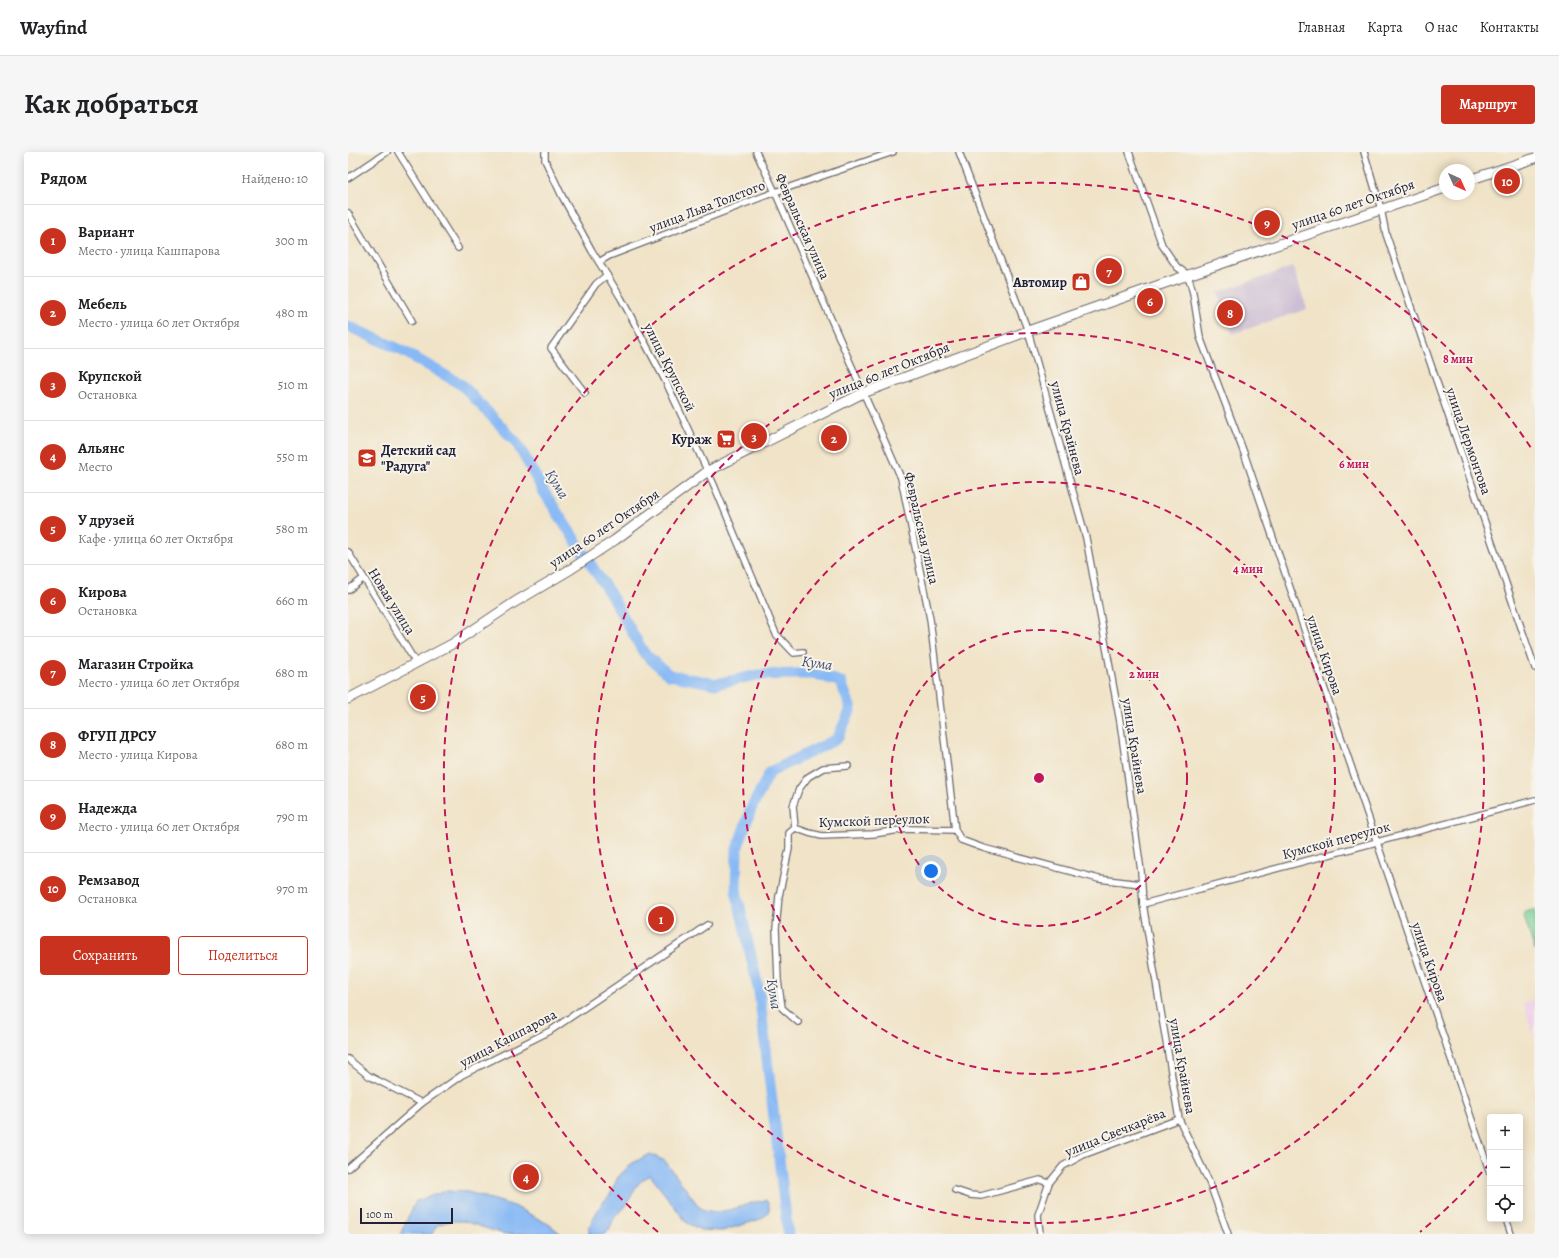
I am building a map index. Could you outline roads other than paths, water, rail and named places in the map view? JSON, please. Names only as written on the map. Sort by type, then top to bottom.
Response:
[{"type":"main road","points":[[1475,178],[1535,158]]},
{"type":"main road","name":"улица 60 лет Октября","points":[[348,699],[452,644],[515,602],[571,569],[615,540],[708,471],[863,393],[1028,331],[1439,190]]},
{"type":"street","points":[[348,178],[387,152]]},
{"type":"street","points":[[398,152],[458,248]]},
{"type":"street","name":"улица Крупской","points":[[545,152],[545,160],[559,190],[666,382],[708,471],[776,634],[794,653],[803,652]]},
{"type":"street","name":"Февральская улица","points":[[756,152],[901,478],[930,619],[955,830],[961,840],[983,848],[1099,879],[1141,884]]},
{"type":"street","name":"улица Льва Толстого","points":[[599,262],[609,256],[775,192],[893,152]]},
{"type":"street","name":"улица Крайнева","points":[[959,152],[1028,331],[1086,538],[1120,722],[1141,871],[1143,904],[1179,1119],[1210,1184],[1228,1234]]},
{"type":"street","points":[[1129,152],[1162,245],[1177,267],[1188,275]]},
{"type":"street","name":"улица Лермонтова","points":[[1364,152],[1381,209],[1388,242],[1535,668]]},
{"type":"street","points":[[348,213],[412,321]]},
{"type":"street","points":[[585,393],[551,348],[596,284],[607,275]]},
{"type":"street","name":"улица Кирова","points":[[1188,275],[1193,294],[1200,337],[1244,453],[1487,1164]]},
{"type":"street","name":"Новая улица","points":[[348,552],[416,663]]},
{"type":"street","points":[[348,590],[364,578]]},
{"type":"street","points":[[798,1022],[782,1008],[778,980],[776,929],[779,896],[789,849],[789,833],[795,828],[793,806],[799,789],[808,777],[823,768],[848,766]]},
{"type":"street","name":"Кумской переулок","points":[[1143,904],[1535,800]]},
{"type":"street","name":"Кумской переулок","points":[[795,828],[809,834],[822,836],[873,834],[907,829],[955,830]]},
{"type":"street","name":"улица Кашпарова","points":[[348,1168],[422,1103],[462,1075],[550,1031],[707,925]]},
{"type":"street","points":[[348,1059],[369,1076],[422,1103]]},
{"type":"street","name":"улица Свечкарёва","points":[[1040,1234],[1038,1216],[1049,1183],[1063,1166],[1084,1155],[1179,1119]]},
{"type":"street","points":[[955,1190],[970,1195],[981,1196],[1040,1180],[1049,1183]]},
{"type":"street","points":[[1507,1222],[1511,1234]]},
{"type":"water","points":[[650,1154],[665,1161],[700,1208],[716,1212],[766,1200],[769,1210],[761,1219],[722,1231],[701,1230],[687,1223],[650,1175],[637,1186],[624,1208],[613,1220],[609,1230],[605,1234],[589,1234],[589,1229],[593,1219],[602,1203],[610,1195],[618,1177],[631,1164]]},
{"type":"water","points":[[446,1191],[468,1192],[514,1206],[550,1225],[561,1234],[504,1234],[463,1221],[450,1221],[437,1225],[432,1234],[401,1234],[416,1201]]},
{"type":"waterway","name":"Кума","points":[[348,326],[403,351],[462,385],[517,443],[544,492],[612,597],[644,653],[669,675],[716,684],[757,675],[797,674],[815,674],[841,682],[851,709],[837,739],[770,772],[751,809],[737,849],[736,890],[759,992],[788,1234]]},
{"type":"place","name":"Ремзавод","points":[[1507,181]]},
{"type":"place","name":"Надежда","points":[[1267,223]]},
{"type":"place","name":"Магазин Стройка","points":[[1109,271]]},
{"type":"place","name":"Автомир","points":[[1081,282]]},
{"type":"place","name":"Кирова","points":[[1150,301]]},
{"type":"place","name":"ФГУП ДРСУ","points":[[1230,313]]},
{"type":"place","name":"Крупской","points":[[754,436]]},
{"type":"place","name":"Мебель","points":[[834,438]]},
{"type":"place","name":"Кураж","points":[[726,439]]},
{"type":"place","name":"Детский сад \"Радуга\"","points":[[367,458]]},
{"type":"place","name":"У друзей","points":[[423,697]]},
{"type":"place","name":"Вариант","points":[[661,919]]},
{"type":"place","name":"Альянс","points":[[526,1177]]}]
